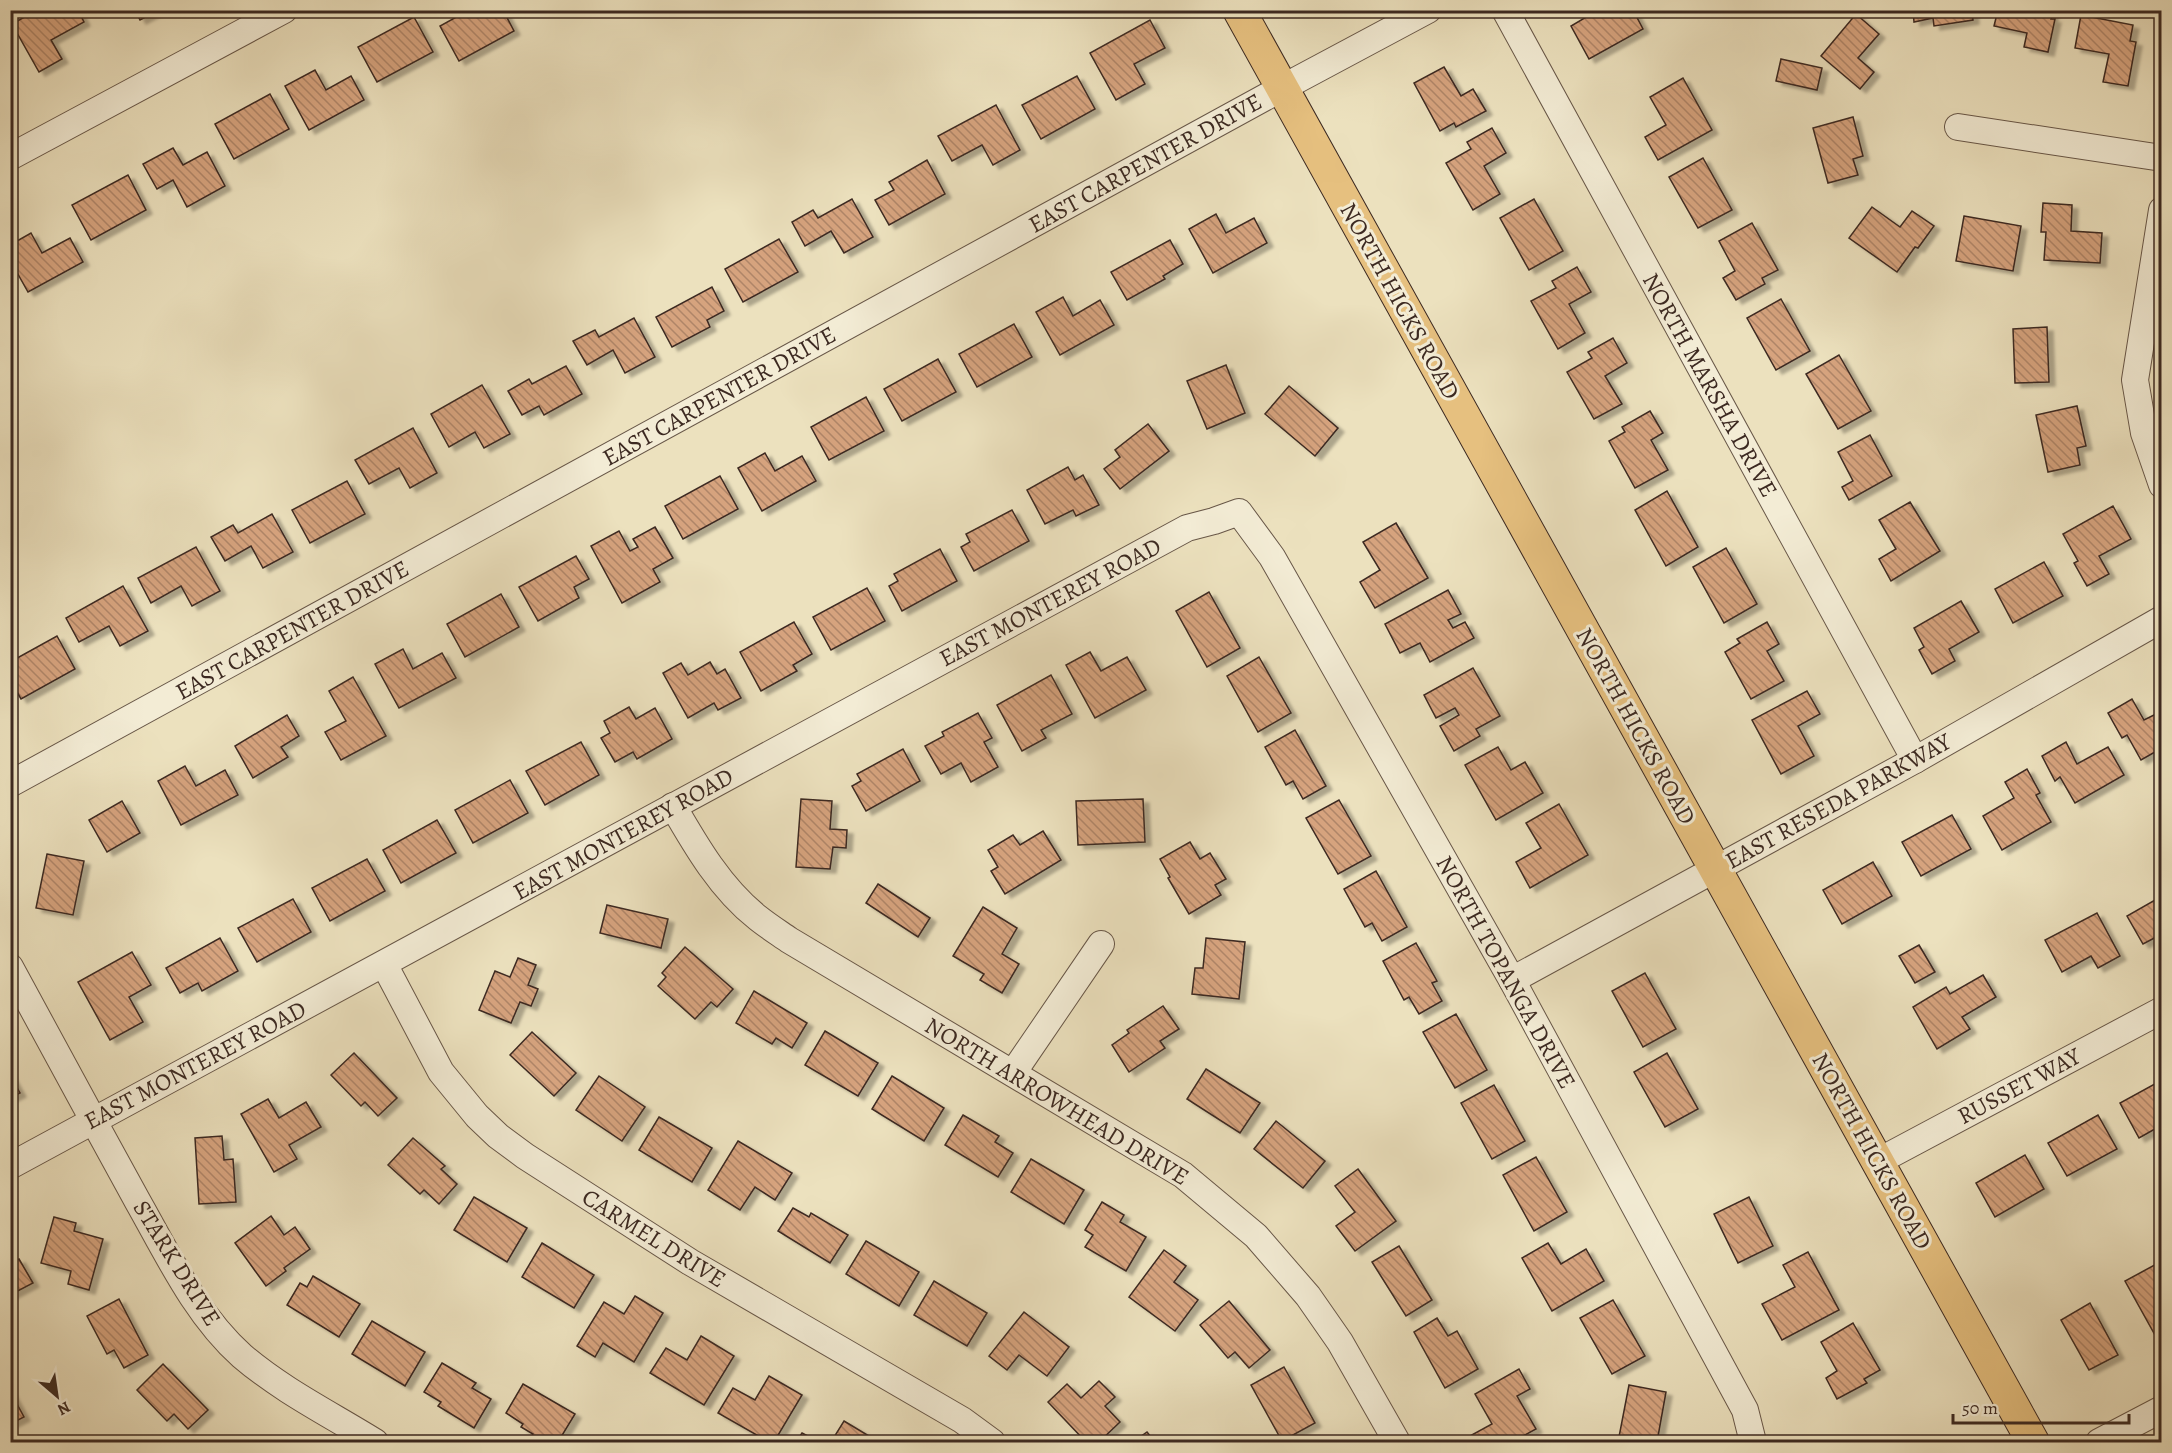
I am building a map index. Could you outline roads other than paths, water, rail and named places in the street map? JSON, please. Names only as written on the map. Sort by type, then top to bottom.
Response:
[{"type":"main road","name":"NORTH HICKS ROAD","points":[[1239,10],[2033,1443]]},
{"type":"street","points":[[10,158],[284,10]]},
{"type":"street","name":"EAST CARPENTER DRIVE","points":[[10,784],[1428,10]]},
{"type":"street","name":"NORTH MARSHA DRIVE","points":[[1505,10],[1915,760]]},
{"type":"street","points":[[1958,127],[2162,158]]},
{"type":"street","points":[[2162,210],[2135,380],[2144,432],[2162,485]]},
{"type":"street","name":"EAST MONTEREY ROAD","points":[[10,1166],[1187,528],[1239,512]]},
{"type":"street","name":"NORTH TOPANGA DRIVE","points":[[1239,512],[1272,557],[1512,980],[1745,1410],[1753,1443]]},
{"type":"street","name":"EAST RESEDA PARKWAY","points":[[1512,980],[1915,760],[2162,619]]},
{"type":"street","name":"NORTH ARROWHEAD DRIVE","points":[[673,806],[701,853],[724,883],[757,917],[789,940],[1184,1175],[1256,1236],[1308,1296],[1340,1342],[1397,1443]]},
{"type":"street","points":[[1013,1073],[1101,944]]},
{"type":"street","name":"CARMEL DRIVE","points":[[384,964],[441,1072],[477,1116],[498,1136],[690,1263],[962,1420],[993,1443]]},
{"type":"street","name":"STARK DRIVE","points":[[10,967],[175,1267],[213,1324],[241,1355],[287,1391],[375,1443]]},
{"type":"street","name":"RUSSET WAY","points":[[1877,1162],[2162,1010]]},
{"type":"street","points":[[2099,1443],[2162,1409]]}]
